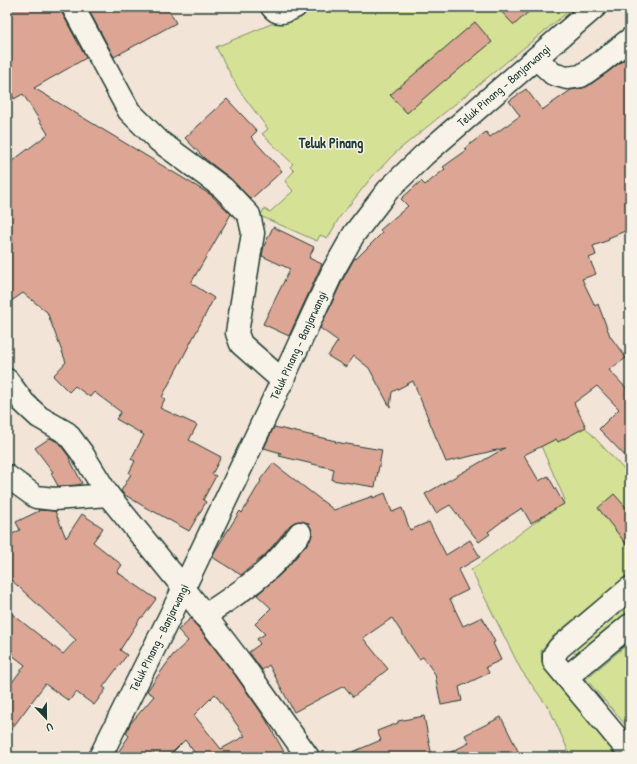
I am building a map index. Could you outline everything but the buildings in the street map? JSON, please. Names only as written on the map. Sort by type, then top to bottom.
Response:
[{"type":"main road","points":[[74,7],[129,111],[159,140],[223,188],[249,215],[253,233],[237,333],[241,344],[283,381]]},
{"type":"main road","points":[[272,7],[277,12],[282,12],[295,7]]},
{"type":"main road","name":"Teluk Pinang - Banjarwangi","points":[[100,757],[283,381],[333,271],[354,234],[388,190],[424,154],[595,7]]},
{"type":"main road","points":[[536,58],[553,74],[567,78],[581,76],[630,39]]},
{"type":"main road","points":[[7,380],[24,403],[39,417],[67,433],[82,453],[108,495],[183,587],[245,668],[308,757]]},
{"type":"main road","points":[[7,476],[36,497],[54,499],[108,495]]},
{"type":"main road","points":[[204,616],[243,590],[264,573],[300,533]]},
{"type":"main road","points":[[630,588],[559,648],[554,655],[554,662],[630,753]]},
{"type":"main road","points":[[567,677],[630,625]]},
{"type":"green space","points":[[312,7],[574,7],[395,153],[371,178],[339,218],[328,238],[320,235],[317,241],[260,216],[264,209],[270,212],[293,191],[285,181],[294,171],[290,167],[293,164],[262,134],[268,129],[239,90],[216,47]]},
{"type":"green space","points":[[583,425],[630,476],[630,573],[551,638],[541,651],[542,663],[621,757],[571,757],[550,710],[521,670],[471,570],[565,500],[541,446]]},
{"type":"green space","points":[[630,599],[630,615],[579,658],[571,649]]},
{"type":"green space","points":[[630,642],[630,730],[586,679]]},
{"type":"district","name":"Teluk Pinang","points":[[331,143]]}]
